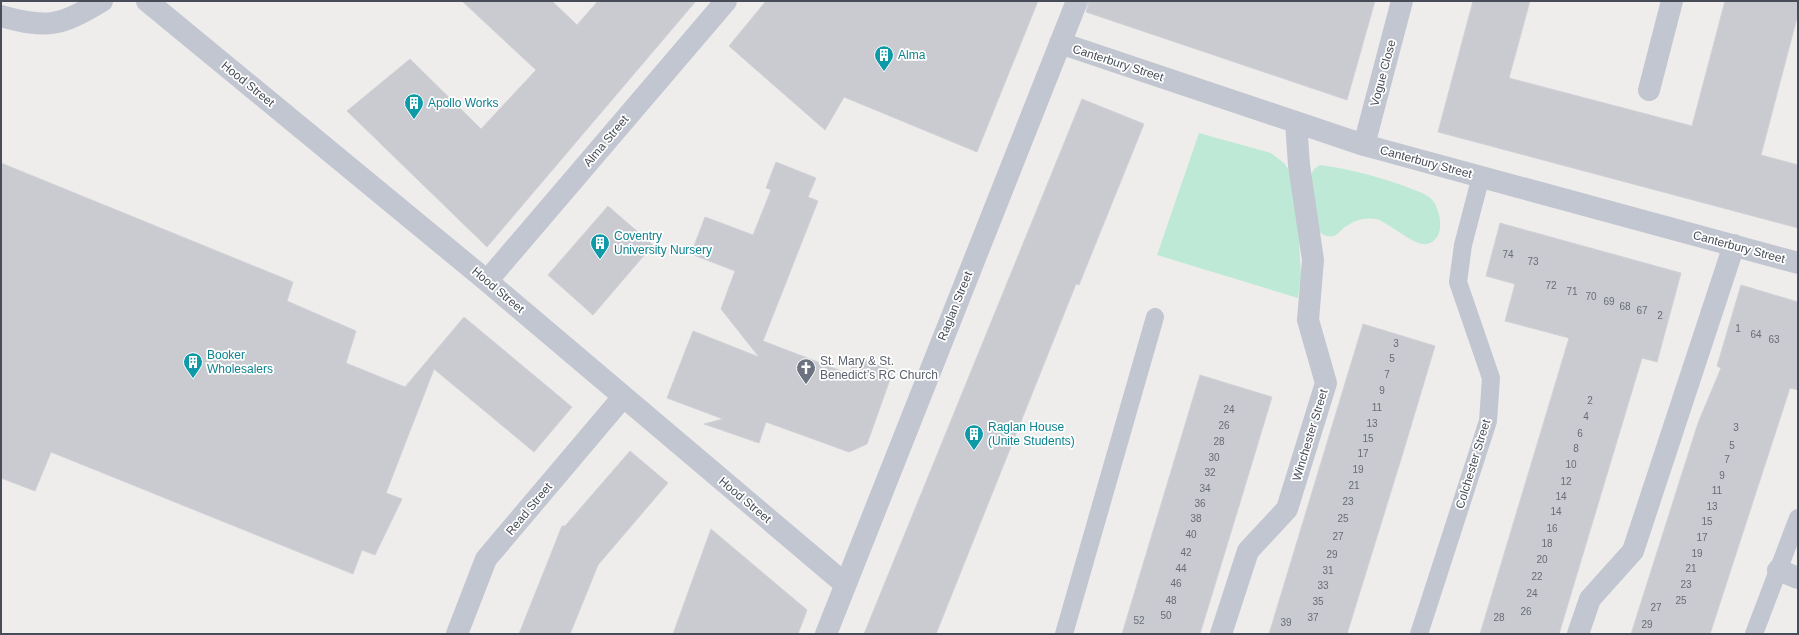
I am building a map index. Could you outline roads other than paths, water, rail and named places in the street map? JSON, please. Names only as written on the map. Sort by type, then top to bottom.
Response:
[{"type":"street","points":[[1,16],[23,22],[45,24],[59,23],[102,1]]},
{"type":"street","name":"Hood Street","points":[[147,1],[487,281],[844,584]]},
{"type":"street","name":"Alma Street","points":[[487,281],[726,1]]},
{"type":"street","name":"Raglan Street","points":[[826,634],[844,584],[1077,1]]},
{"type":"street","name":"Vogue Close","points":[[1364,145],[1402,1]]},
{"type":"street","points":[[1649,90],[1672,1]]},
{"type":"street","name":"Canterbury Street","points":[[1060,43],[1364,145],[1798,263]]},
{"type":"street","name":"Winchester Street","points":[[1220,634],[1248,551],[1287,509],[1326,383],[1308,320],[1313,260],[1299,164],[1296,122]]},
{"type":"street","points":[[1578,634],[1590,599],[1633,551],[1734,246]]},
{"type":"street","name":"Read Street","points":[[457,634],[486,559],[624,397]]},
{"type":"street","points":[[1778,570],[1798,578]]},
{"type":"lane","name":"Colchester Street","points":[[1419,634],[1488,421],[1491,378],[1458,282],[1463,245],[1481,176]]},
{"type":"lane","points":[[1064,634],[1155,317]]},
{"type":"lane","points":[[1754,634],[1798,518]]},
{"type":"place","name":"Alma","points":[[884,72]]},
{"type":"place","name":"Apollo Works","points":[[414,120]]},
{"type":"place","name":"Coventry University Nursery","points":[[600,260]]},
{"type":"place","name":"Booker Wholesalers","points":[[193,379]]},
{"type":"place","name":"St. Mary & St. Benedict’s RC Church","points":[[806,385]]},
{"type":"place","name":"Raglan House (Unite Students)","points":[[974,451]]}]
